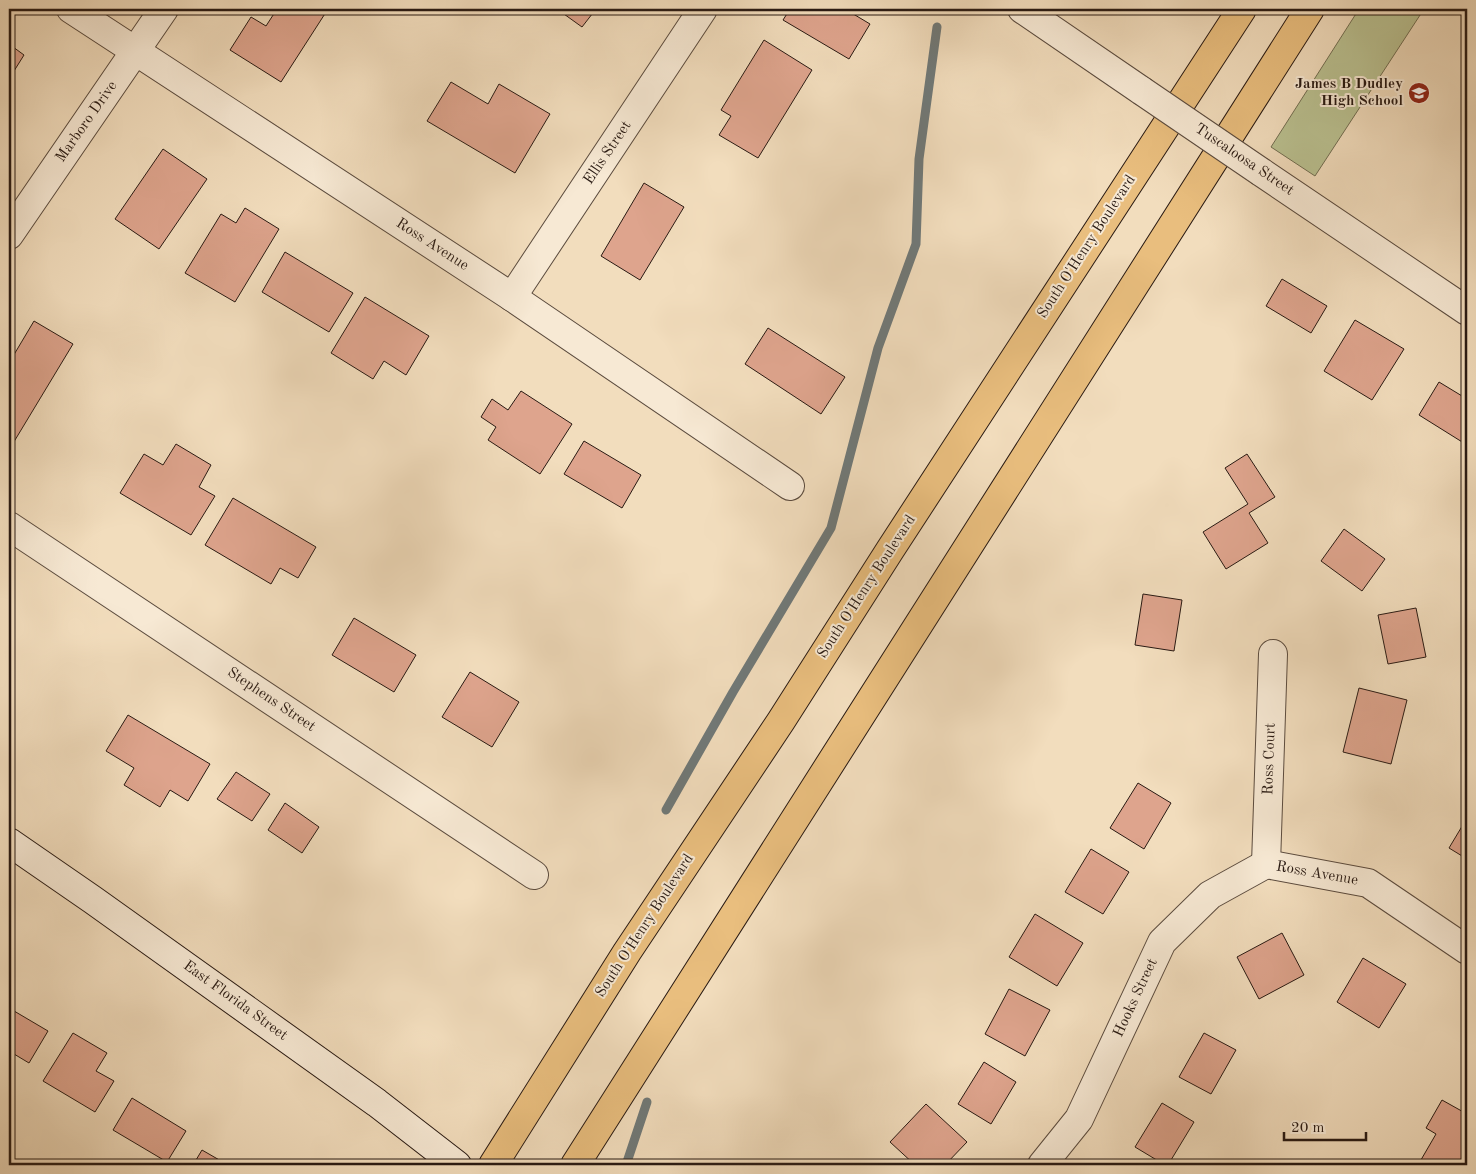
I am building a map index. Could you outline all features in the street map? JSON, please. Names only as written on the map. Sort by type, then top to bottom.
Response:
[{"type":"highway","name":"South O'Henry Boulevard","points":[[493,1165],[627,952],[781,721],[1242,9]]},
{"type":"highway","points":[[575,1165],[1310,9]]},
{"type":"street","name":"Ross Avenue","points":[[71,9],[512,297],[790,486]]},
{"type":"street","name":"Marboro Drive","points":[[9,236],[164,9]]},
{"type":"street","name":"Ellis Street","points":[[512,297],[703,9]]},
{"type":"street","name":"Tuscaloosa Street","points":[[1022,9],[1467,311]]},
{"type":"street","name":"Stephens Street","points":[[9,526],[534,875]]},
{"type":"street","name":"Ross Court","points":[[1266,864],[1273,654]]},
{"type":"street","name":"East Florida Street","points":[[9,842],[102,905],[377,1103],[457,1165]]},
{"type":"street","name":"Ross Avenue","points":[[1266,864],[1368,883],[1467,950]]},
{"type":"street","name":"Hooks Street","points":[[1042,1165],[1079,1119],[1162,942],[1210,895],[1266,864]]},
{"type":"green space","points":[[1359,9],[1424,9],[1315,176],[1271,147]]},
{"type":"building","points":[[277,9],[328,9],[281,82],[230,50],[251,17],[266,26]]},
{"type":"building","points":[[557,9],[596,9],[582,27]]},
{"type":"building","points":[[790,9],[845,9],[870,24],[849,59],[783,20]]},
{"type":"building","points":[[764,40],[812,70],[758,158],[719,135],[731,116],[721,110]]},
{"type":"building","points":[[9,44],[24,55],[9,79]]},
{"type":"building","points":[[451,82],[488,104],[499,84],[550,114],[515,173],[427,121]]},
{"type":"building","points":[[163,149],[207,179],[159,249],[115,219]]},
{"type":"building","points":[[644,183],[684,207],[640,280],[601,256]]},
{"type":"building","points":[[245,208],[279,229],[235,302],[185,273],[221,214],[236,223]]},
{"type":"building","points":[[285,252],[353,293],[329,332],[262,292]]},
{"type":"building","points":[[1282,279],[1327,306],[1311,333],[1266,306]]},
{"type":"building","points":[[365,297],[429,336],[406,375],[384,361],[373,379],[331,353]]},
{"type":"building","points":[[1355,320],[1404,349],[1372,400],[1324,371]]},
{"type":"building","points":[[34,321],[73,344],[12,445],[9,443],[9,363]]},
{"type":"building","points":[[768,328],[845,377],[821,414],[745,364]]},
{"type":"building","points":[[1439,382],[1467,399],[1467,445],[1419,415]]},
{"type":"building","points":[[521,391],[572,424],[540,474],[488,440],[496,427],[481,417],[492,399],[508,410]]},
{"type":"building","points":[[584,441],[641,475],[622,508],[564,474]]},
{"type":"building","points":[[176,444],[211,465],[199,487],[215,496],[191,535],[120,493],[144,454],[163,465]]},
{"type":"building","points":[[1247,454],[1275,497],[1249,513],[1268,543],[1226,569],[1203,532],[1248,504],[1225,468]]},
{"type":"building","points":[[233,498],[316,547],[298,578],[280,568],[271,584],[205,545]]},
{"type":"building","points":[[1344,529],[1385,559],[1362,591],[1321,561]]},
{"type":"building","points":[[1143,594],[1182,600],[1174,651],[1135,645]]},
{"type":"building","points":[[1416,608],[1426,657],[1388,664],[1378,615]]},
{"type":"building","points":[[354,618],[416,655],[394,692],[332,655]]},
{"type":"building","points":[[470,672],[519,702],[492,747],[442,717]]},
{"type":"building","points":[[1359,688],[1407,700],[1391,764],[1343,752]]},
{"type":"building","points":[[128,715],[210,764],[188,801],[170,790],[160,807],[124,785],[134,768],[106,751]]},
{"type":"building","points":[[236,772],[270,794],[252,821],[217,799]]},
{"type":"building","points":[[1138,783],[1171,803],[1144,849],[1110,828]]},
{"type":"building","points":[[285,803],[319,827],[302,853],[268,830]]},
{"type":"building","points":[[1467,818],[1467,859],[1449,848]]},
{"type":"building","points":[[1091,849],[1129,872],[1103,914],[1065,892]]},
{"type":"building","points":[[1035,914],[1083,943],[1057,986],[1009,957]]},
{"type":"building","points":[[1282,933],[1304,975],[1259,999],[1237,957]]},
{"type":"building","points":[[1363,958],[1406,984],[1379,1028],[1337,1002]]},
{"type":"building","points":[[1009,989],[1050,1010],[1025,1056],[985,1034]]},
{"type":"building","points":[[9,1008],[48,1031],[29,1063],[9,1051]]},
{"type":"building","points":[[73,1033],[107,1053],[96,1071],[114,1081],[95,1112],[43,1081]]},
{"type":"building","points":[[1204,1033],[1236,1050],[1211,1094],[1179,1077]]},
{"type":"building","points":[[984,1062],[1016,1082],[991,1124],[958,1104]]},
{"type":"building","points":[[132,1098],[186,1131],[167,1162],[113,1130]]},
{"type":"building","points":[[1442,1100],[1467,1114],[1467,1153],[1460,1165],[1418,1165],[1436,1134],[1426,1128]]},
{"type":"building","points":[[1162,1103],[1194,1122],[1168,1165],[1135,1147]]},
{"type":"building","points":[[926,1104],[967,1142],[945,1165],[915,1165],[890,1142]]},
{"type":"building","points":[[202,1150],[228,1165],[193,1165]]},
{"type":"waterway","points":[[666,810],[733,692],[831,528],[878,348],[916,244],[919,159],[937,27]]},
{"type":"waterway","points":[[626,1165],[647,1102]]},
{"type":"place","name":"James B Dudley High School","points":[[1419,93]]}]
